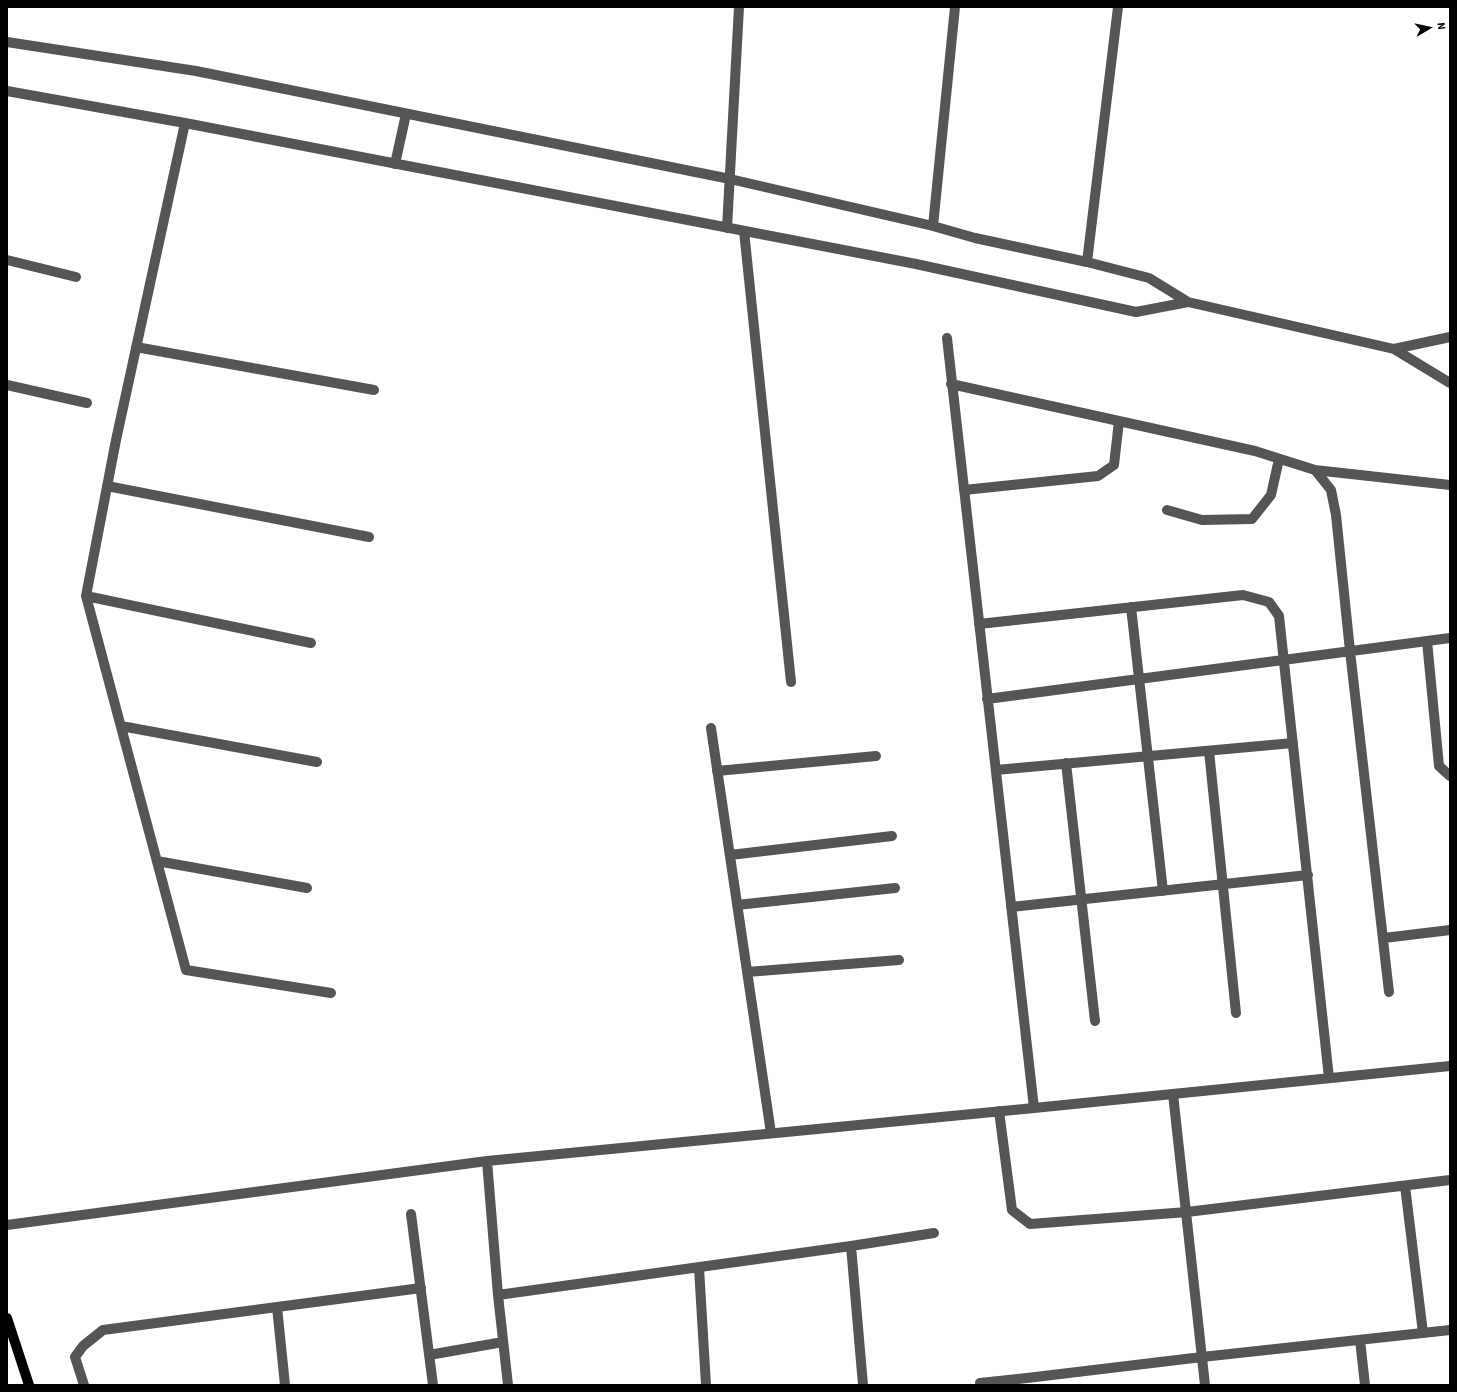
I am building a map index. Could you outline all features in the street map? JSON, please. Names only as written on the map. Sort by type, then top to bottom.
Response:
[{"type":"main road","points":[[7,1318],[29,1385]]},
{"type":"street","points":[[726,228],[739,7]]},
{"type":"street","points":[[933,226],[955,7]]},
{"type":"street","points":[[1087,262],[1118,7]]},
{"type":"street","points":[[7,42],[196,71],[730,179],[933,226],[975,238],[1087,262],[1148,278],[1188,302],[1394,349],[1450,383]]},
{"type":"street","points":[[7,91],[185,123],[916,264],[1136,312],[1188,302]]},
{"type":"street","points":[[395,164],[406,114]]},
{"type":"street","points":[[185,123],[136,347],[86,596],[186,970],[331,993]]},
{"type":"street","points":[[744,231],[791,682]]},
{"type":"street","points":[[7,260],[76,277]]},
{"type":"street","points":[[1394,349],[1450,337]]},
{"type":"street","points":[[947,338],[1034,1108]]},
{"type":"street","points":[[136,347],[374,390]]},
{"type":"street","points":[[7,384],[87,403]]},
{"type":"street","points":[[951,384],[1255,451],[1315,470],[1450,485]]},
{"type":"street","points":[[964,490],[1098,476],[1114,465],[1119,421]]},
{"type":"street","points":[[1167,510],[1202,520],[1252,519],[1272,495],[1280,459]]},
{"type":"street","points":[[1315,470],[1332,490],[1335,509],[1389,992]]},
{"type":"street","points":[[107,486],[369,537]]},
{"type":"street","points":[[979,624],[1243,595],[1269,602],[1279,616],[1329,1078]]},
{"type":"street","points":[[86,596],[311,643]]},
{"type":"street","points":[[1131,607],[1163,891]]},
{"type":"street","points":[[987,699],[1450,638]]},
{"type":"street","points":[[1426,641],[1439,766],[1450,776]]},
{"type":"street","points":[[120,726],[317,762]]},
{"type":"street","points":[[711,728],[771,1133]]},
{"type":"street","points":[[996,770],[1293,743]]},
{"type":"street","points":[[1209,750],[1236,1013]]},
{"type":"street","points":[[717,771],[876,756]]},
{"type":"street","points":[[1066,763],[1095,1021]]},
{"type":"street","points":[[730,855],[892,836]]},
{"type":"street","points":[[156,861],[307,888]]},
{"type":"street","points":[[1011,907],[1308,875]]},
{"type":"street","points":[[737,905],[895,888]]},
{"type":"street","points":[[1384,938],[1450,930]]},
{"type":"street","points":[[747,972],[900,960]]},
{"type":"street","points":[[7,1225],[487,1161],[1450,1066]]},
{"type":"street","points":[[1173,1094],[1205,1385]]},
{"type":"street","points":[[999,1111],[1012,1210],[1030,1224],[1187,1212],[1450,1180]]},
{"type":"street","points":[[487,1161],[498,1295],[508,1385]]},
{"type":"street","points":[[1405,1186],[1423,1333]]},
{"type":"street","points":[[411,1214],[433,1385]]},
{"type":"street","points":[[498,1295],[699,1268],[934,1233]]},
{"type":"street","points":[[851,1246],[862,1385]]},
{"type":"street","points":[[699,1268],[706,1385]]},
{"type":"street","points":[[84,1385],[75,1357],[83,1346],[103,1330],[421,1288]]},
{"type":"street","points":[[277,1307],[286,1385]]},
{"type":"street","points":[[980,1383],[1028,1382],[1202,1357],[1450,1330]]},
{"type":"street","points":[[1360,1340],[1365,1385]]},
{"type":"street","points":[[429,1355],[503,1342]]}]
